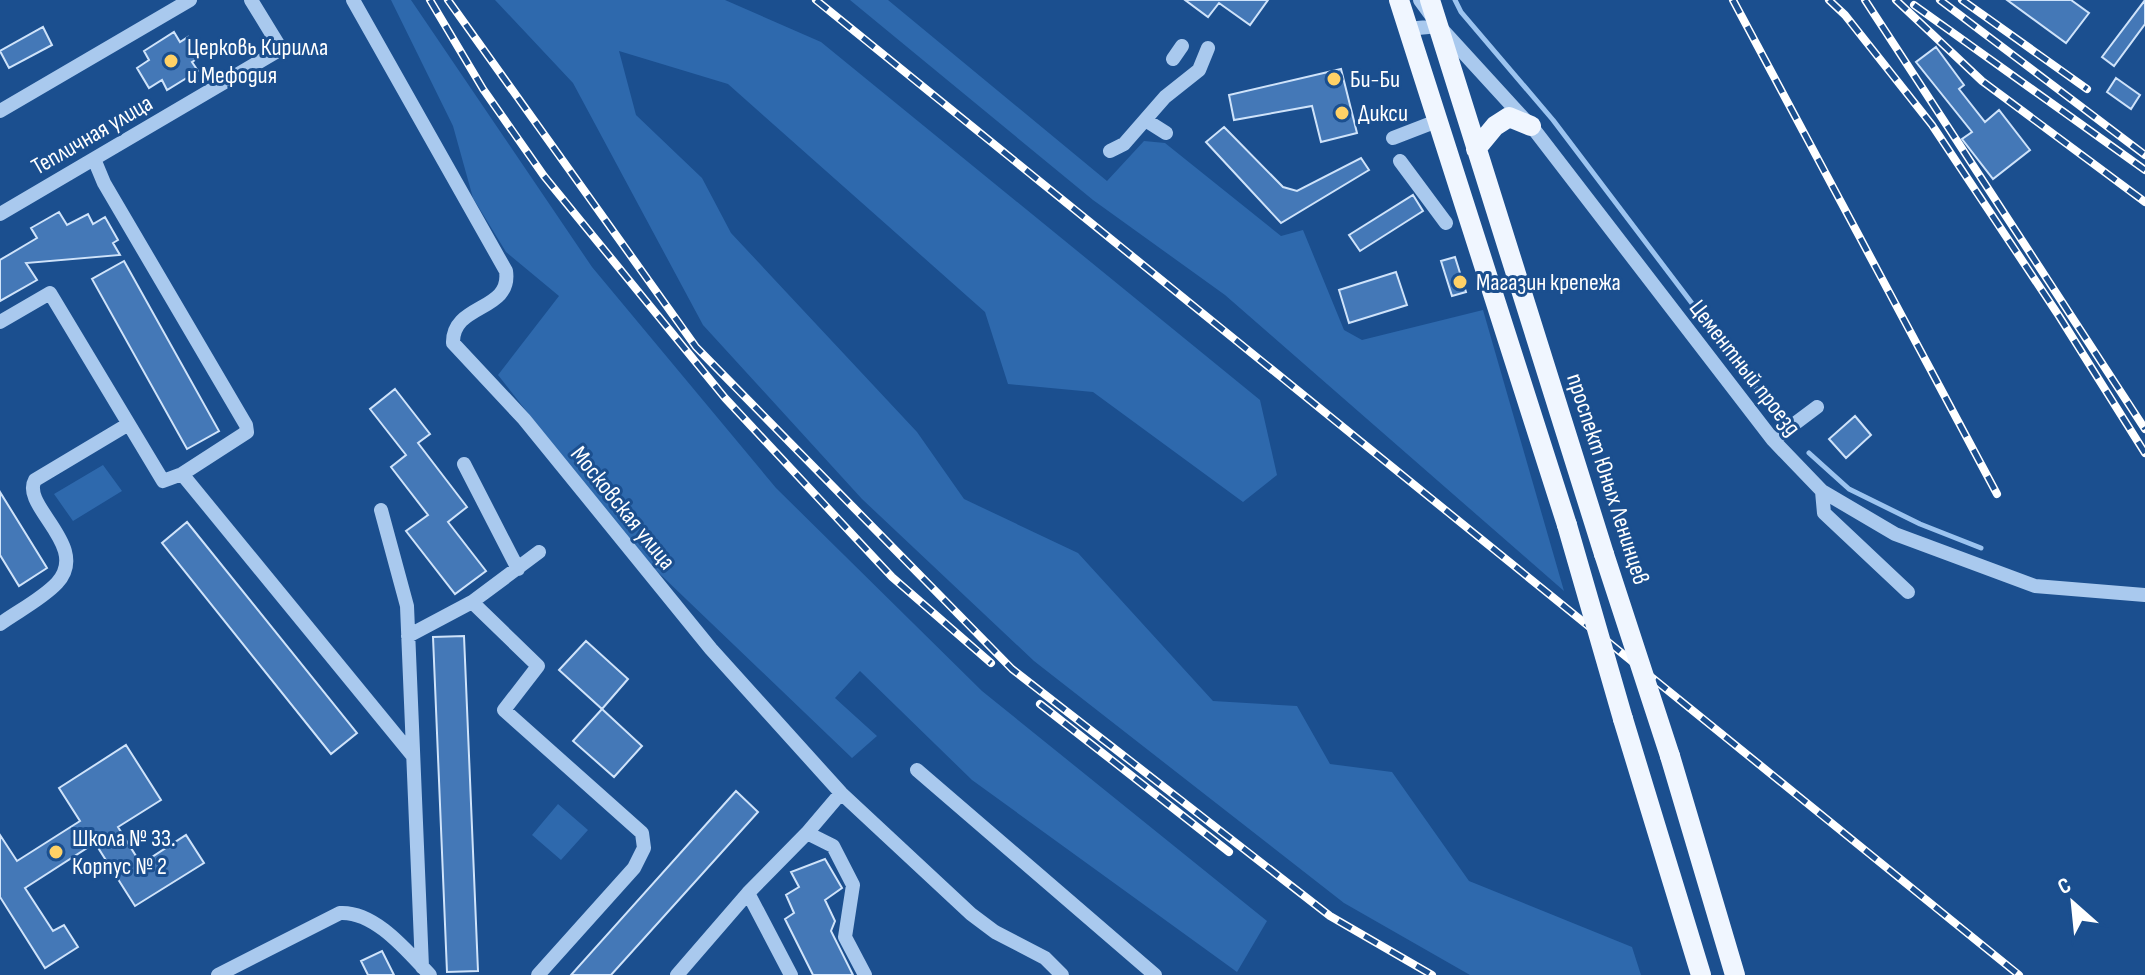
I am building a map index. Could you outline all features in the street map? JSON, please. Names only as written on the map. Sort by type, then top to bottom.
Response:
[{"type":"main road","points":[[1399,0],[1567,525],[1701,975]]},
{"type":"main road","name":"проспект Юных Ленинцев","points":[[1430,0],[1670,756],[1735,975]]},
{"type":"main road","points":[[1476,149],[1495,126],[1509,117],[1531,126]]},
{"type":"street","points":[[0,111],[190,0]]},
{"type":"street","name":"Тепличная улица","points":[[0,214],[281,49],[251,0]]},
{"type":"street","name":"Московская улица","points":[[353,0],[506,271],[507,283],[503,295],[460,319],[453,330],[453,343],[524,419],[711,649],[841,793],[971,914],[995,932],[1045,958],[1062,975]]},
{"type":"street","name":"Цементный проезд","points":[[1420,0],[1439,26],[1531,126],[1773,440],[1822,491],[1895,534],[2035,586],[2145,595]]},
{"type":"street","points":[[1407,29],[1439,26]]},
{"type":"street","points":[[1110,151],[1124,144],[1165,97],[1199,70],[1208,48]]},
{"type":"street","points":[[1147,121],[1166,133]]},
{"type":"street","points":[[1393,138],[1437,121]]},
{"type":"street","points":[[0,322],[50,293],[157,476],[163,481],[171,480],[243,438],[246,425],[104,183],[94,159]]},
{"type":"street","points":[[1400,161],[1446,223]]},
{"type":"street","points":[[1773,440],[1817,407]]},
{"type":"street","points":[[0,624],[56,584],[64,570],[65,551],[32,491],[35,480],[127,425]]},
{"type":"street","points":[[464,464],[518,569]]},
{"type":"street","points":[[182,474],[413,757]]},
{"type":"street","points":[[1822,491],[1824,513],[1908,592]]},
{"type":"street","points":[[381,510],[406,597],[426,971]]},
{"type":"street","points":[[408,636],[472,602],[539,552]]},
{"type":"street","points":[[472,602],[538,666],[504,710],[642,833],[644,848],[634,868],[538,975]]},
{"type":"street","points":[[917,770],[1155,975]]},
{"type":"street","points":[[677,975],[841,793]]},
{"type":"street","points":[[807,833],[833,846],[853,885],[845,937],[865,975]]},
{"type":"street","points":[[748,893],[791,975]]},
{"type":"street","points":[[218,975],[302,930],[349,912],[357,912],[381,929],[426,971]]},
{"type":"shaded area","points":[[391,0],[411,0],[592,267],[776,488],[982,691],[1267,921],[1237,972],[972,780],[860,671],[835,698],[877,736],[852,758],[639,554],[498,375],[559,296],[506,252],[473,198],[453,126]]},
{"type":"shaded area","points":[[495,0],[725,0],[821,42],[1260,400],[1277,475],[1243,502],[1093,392],[1008,384],[985,312],[728,84],[619,51],[636,115],[702,178],[731,233],[917,432],[964,499],[1078,553],[1213,701],[1297,706],[1330,764],[1392,772],[1469,881],[1632,947],[1641,975],[1470,975],[1344,903],[1034,661],[862,499],[703,325],[573,83]]},
{"type":"shaded area","points":[[850,0],[888,0],[1107,181],[1144,141],[1165,143],[1281,236],[1303,230],[1344,330],[1362,340],[1483,310],[1564,591],[1225,295],[1093,200]]},
{"type":"shaded area","points":[[103,465],[122,491],[73,521],[54,494]]},
{"type":"shaded area","points":[[558,804],[588,830],[561,860],[532,835]]},
{"type":"building","points":[[1185,0],[1268,0],[1250,25],[1219,3],[1208,17]]},
{"type":"building","points":[[2007,0],[2071,0],[2089,13],[2066,43]]},
{"type":"building","points":[[2145,0],[2145,24],[2114,66],[2102,57]]},
{"type":"building","points":[[43,27],[52,45],[9,68],[0,51]]},
{"type":"building","name":"Церковь Кирилла и Мефодия","points":[[174,32],[180,42],[188,37],[200,57],[192,62],[198,71],[167,90],[162,80],[149,88],[137,68],[149,60],[144,51]]},
{"type":"building","points":[[1936,47],[1964,85],[1959,89],[1985,122],[1999,110],[2030,150],[1993,179],[1962,139],[1972,132],[1916,62]]},
{"type":"building","points":[[1341,69],[1357,133],[1321,142],[1312,106],[1234,120],[1229,95]]},
{"type":"building","points":[[2116,78],[2140,95],[2131,109],[2107,92]]},
{"type":"building","points":[[1224,127],[1283,187],[1297,191],[1361,158],[1369,170],[1281,223],[1206,142]]},
{"type":"building","points":[[1413,195],[1423,211],[1360,251],[1349,235]]},
{"type":"building","points":[[59,212],[67,225],[88,214],[93,224],[105,217],[118,240],[113,243],[120,255],[26,263],[37,280],[0,301],[0,260],[37,238],[31,228]]},
{"type":"building","points":[[1455,257],[1466,292],[1452,296],[1441,261]]},
{"type":"building","points":[[124,261],[219,431],[187,449],[92,279]]},
{"type":"building","points":[[1396,272],[1407,305],[1349,323],[1339,290]]},
{"type":"building","points":[[395,389],[430,434],[418,443],[467,507],[448,522],[486,571],[455,594],[406,531],[428,515],[391,467],[406,455],[370,409]]},
{"type":"building","points":[[1855,416],[1871,435],[1846,458],[1829,439]]},
{"type":"building","points":[[0,492],[47,568],[19,586],[0,555]]},
{"type":"building","points":[[187,522],[357,733],[331,754],[162,543]]},
{"type":"building","points":[[464,636],[478,971],[447,972],[433,637]]},
{"type":"building","points":[[586,641],[628,679],[602,709],[559,670]]},
{"type":"building","points":[[602,709],[642,746],[614,777],[573,741]]},
{"type":"building","name":"Школа № 33. Корпус № 2","points":[[126,745],[161,800],[118,827],[141,864],[186,835],[204,863],[135,906],[95,843],[25,888],[53,931],[64,925],[78,947],[45,968],[0,897],[0,835],[17,861],[80,821],[59,788]]},
{"type":"building","points":[[736,791],[758,812],[611,975],[571,975]]},
{"type":"building","points":[[825,859],[842,888],[825,900],[835,921],[831,931],[853,975],[813,975],[785,919],[794,913],[786,895],[799,887],[791,872]]},
{"type":"building","points":[[382,951],[394,975],[368,975],[361,961]]},
{"type":"waterway","points":[[1455,0],[1461,12],[1553,120],[1766,401]]},
{"type":"waterway","points":[[1809,453],[1849,489],[1920,524],[1981,548]]},
{"type":"railway","points":[[430,0],[483,89],[544,176],[725,398],[892,577],[991,663]]},
{"type":"railway","points":[[448,0],[696,347],[1012,669],[1330,916],[1432,975]]},
{"type":"railway","points":[[816,0],[2019,975]]},
{"type":"railway","points":[[1733,0],[1997,494]]},
{"type":"railway","points":[[1829,0],[1845,15],[1932,125],[2059,316],[2145,453]]},
{"type":"railway","points":[[1865,0],[2145,429]]},
{"type":"railway","points":[[1896,0],[1982,81],[2145,202]]},
{"type":"railway","points":[[1940,0],[2145,155]]},
{"type":"railway","points":[[1962,0],[2087,89]]},
{"type":"railway","points":[[1914,5],[2145,170]]},
{"type":"railway","points":[[1040,704],[1229,852]]},
{"type":"place","name":"Церковь Кирилла и Мефодия","points":[[171,61]]},
{"type":"place","name":"Би-Би","points":[[1334,79]]},
{"type":"place","name":"Дикси","points":[[1342,113]]},
{"type":"place","name":"Магазин крепежа","points":[[1460,282]]},
{"type":"place","name":"Школа № 33. Корпус № 2","points":[[56,852]]}]
